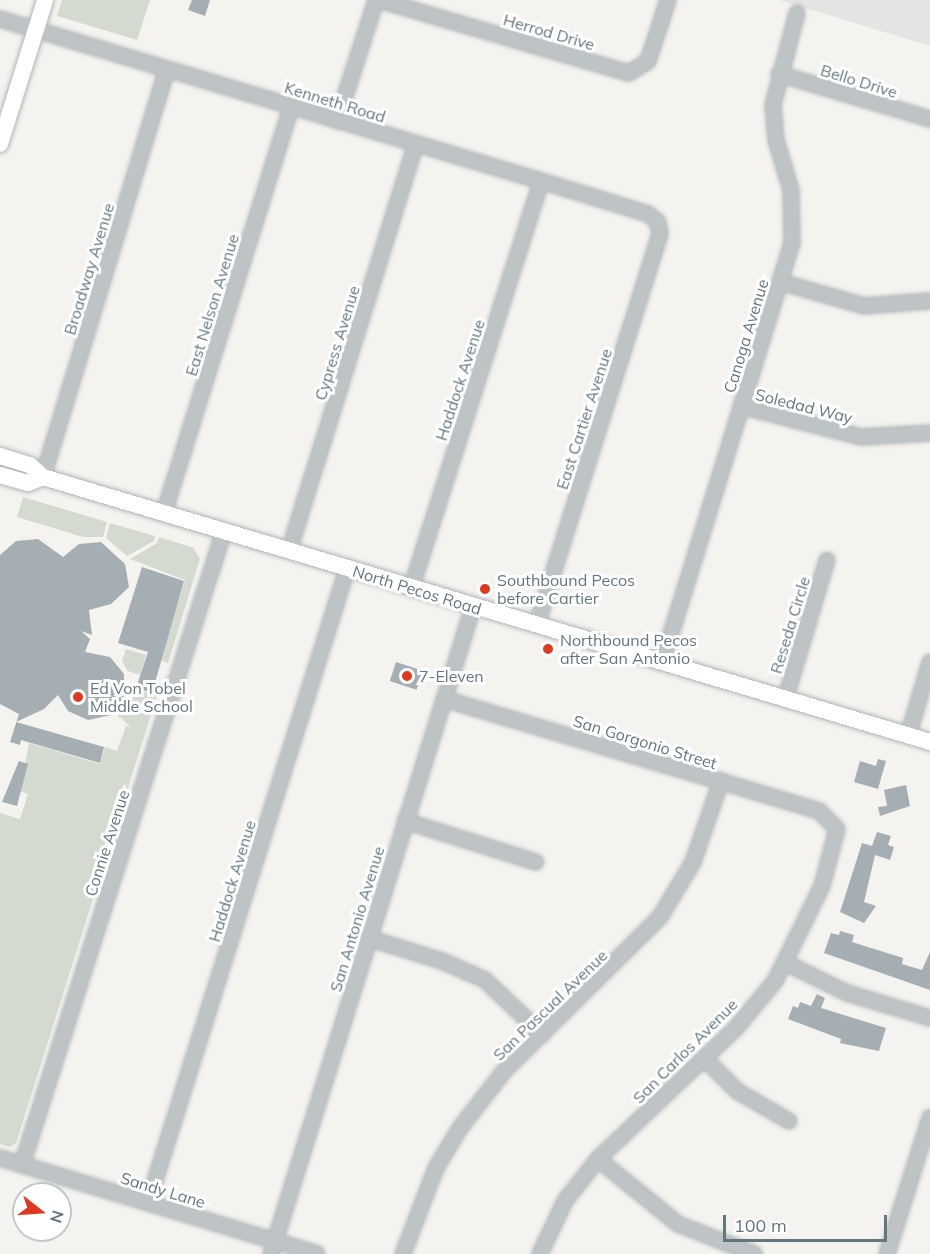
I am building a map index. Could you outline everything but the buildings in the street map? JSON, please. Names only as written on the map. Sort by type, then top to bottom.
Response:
[{"type":"main road","points":[[0,144],[45,0]]},
{"type":"main road","name":"North Pecos Road","points":[[0,456],[30,465],[43,477],[411,589],[930,742]]},
{"type":"main road","name":"North Pecos Road","points":[[0,475],[28,483],[43,477]]},
{"type":"street","name":"Herrod Drive","points":[[378,0],[629,72],[639,69],[648,61],[668,0]]},
{"type":"street","points":[[337,120],[378,0]]},
{"type":"street","name":"Canoga Avenue","points":[[662,663],[780,282],[794,215],[776,141],[774,105],[779,74],[798,13]]},
{"type":"street","name":"Kenneth Road","points":[[0,19],[648,214],[658,222]]},
{"type":"street","name":"Broadway Avenue","points":[[43,477],[167,70]]},
{"type":"street","name":"Bello Drive","points":[[779,74],[930,119]]},
{"type":"street","name":"East Nelson Avenue","points":[[164,513],[291,107]]},
{"type":"street","name":"Cypress Avenue","points":[[288,551],[416,144]]},
{"type":"street","name":"Haddock Avenue","points":[[411,589],[541,181]]},
{"type":"street","name":"East Cartier Avenue","points":[[537,625],[660,234],[658,222]]},
{"type":"street","points":[[780,282],[864,306],[930,301]]},
{"type":"street","name":"Soledad Way","points":[[741,406],[861,437],[930,433]]},
{"type":"street","name":"Connie Avenue","points":[[22,1165],[224,531]]},
{"type":"street","name":"Reseda Circle","points":[[785,700],[827,560]]},
{"type":"street","name":"Haddock Avenue","points":[[148,1203],[347,569]]},
{"type":"street","name":"San Antonio Avenue","points":[[273,1248],[473,607]]},
{"type":"street","points":[[908,736],[930,662]]},
{"type":"street","name":"San Gorgonio Street","points":[[444,699],[819,811],[834,822]]},
{"type":"street","name":"San Pascual Avenue","points":[[404,1254],[436,1168],[460,1128],[505,1070],[660,917],[693,862],[721,782]]},
{"type":"street","points":[[405,821],[536,862]]},
{"type":"street","name":"San Carlos Avenue","points":[[540,1254],[566,1201],[598,1159],[736,1028],[786,963],[822,886],[836,839],[834,822]]},
{"type":"street","points":[[368,938],[442,961],[485,980],[542,1034]]},
{"type":"street","points":[[786,963],[847,993],[930,1018]]},
{"type":"street","points":[[704,1058],[737,1091],[789,1121]]},
{"type":"street","points":[[888,1254],[930,1118]]},
{"type":"street","name":"Sandy Lane","points":[[0,1158],[148,1203],[273,1248],[317,1254]]},
{"type":"street","points":[[598,1159],[678,1224],[754,1254]]},
{"type":"shaded area","points":[[62,0],[150,0],[137,40],[57,16]]},
{"type":"shaded area","points":[[779,0],[930,0],[930,46]]},
{"type":"shaded area","points":[[23,497],[107,522],[103,537],[83,537],[17,517]]},
{"type":"shaded area","points":[[110,523],[155,536],[154,541],[127,556],[106,538]]},
{"type":"shaded area","points":[[159,537],[194,548],[200,559],[168,663],[160,660],[185,580],[130,559],[157,543]]},
{"type":"shaded area","points":[[126,649],[146,655],[140,675],[128,671],[122,661]]},
{"type":"shaded area","points":[[132,688],[157,696],[16,1143],[10,1147],[0,1144],[0,813],[20,819],[28,794],[20,791],[29,743],[100,764],[105,747],[117,751],[126,726],[131,727],[118,716]]},
{"type":"place","name":"Southbound Pecos before Cartier","points":[[485,589]]},
{"type":"place","name":"Northbound Pecos after San Antonio","points":[[548,649]]},
{"type":"place","name":"7-Eleven","points":[[407,676]]},
{"type":"place","name":"Ed Von Tobel Middle School","points":[[78,697]]}]
